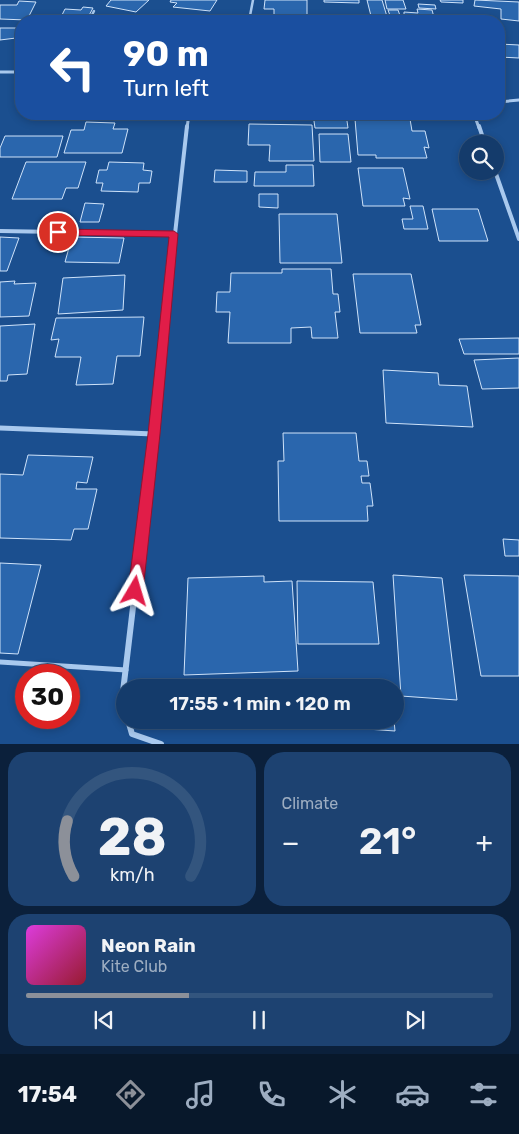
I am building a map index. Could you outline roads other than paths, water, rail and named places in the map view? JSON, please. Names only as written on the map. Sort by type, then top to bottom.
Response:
[{"type":"street","points":[[0,72],[15,72]]},
{"type":"street","points":[[505,101],[519,100]]},
{"type":"street","points":[[125,679],[154,434],[174,234],[189,120]]},
{"type":"street","points":[[476,120],[482,135]]},
{"type":"street","points":[[498,180],[519,239]]},
{"type":"street","points":[[0,231],[174,234]]},
{"type":"street","points":[[0,428],[154,434]]},
{"type":"street","points":[[131,729],[132,734],[161,744]]},
{"type":"lane","points":[[250,15],[253,0]]},
{"type":"lane","points":[[92,15],[94,11]]},
{"type":"lane","points":[[0,662],[126,670]]}]
